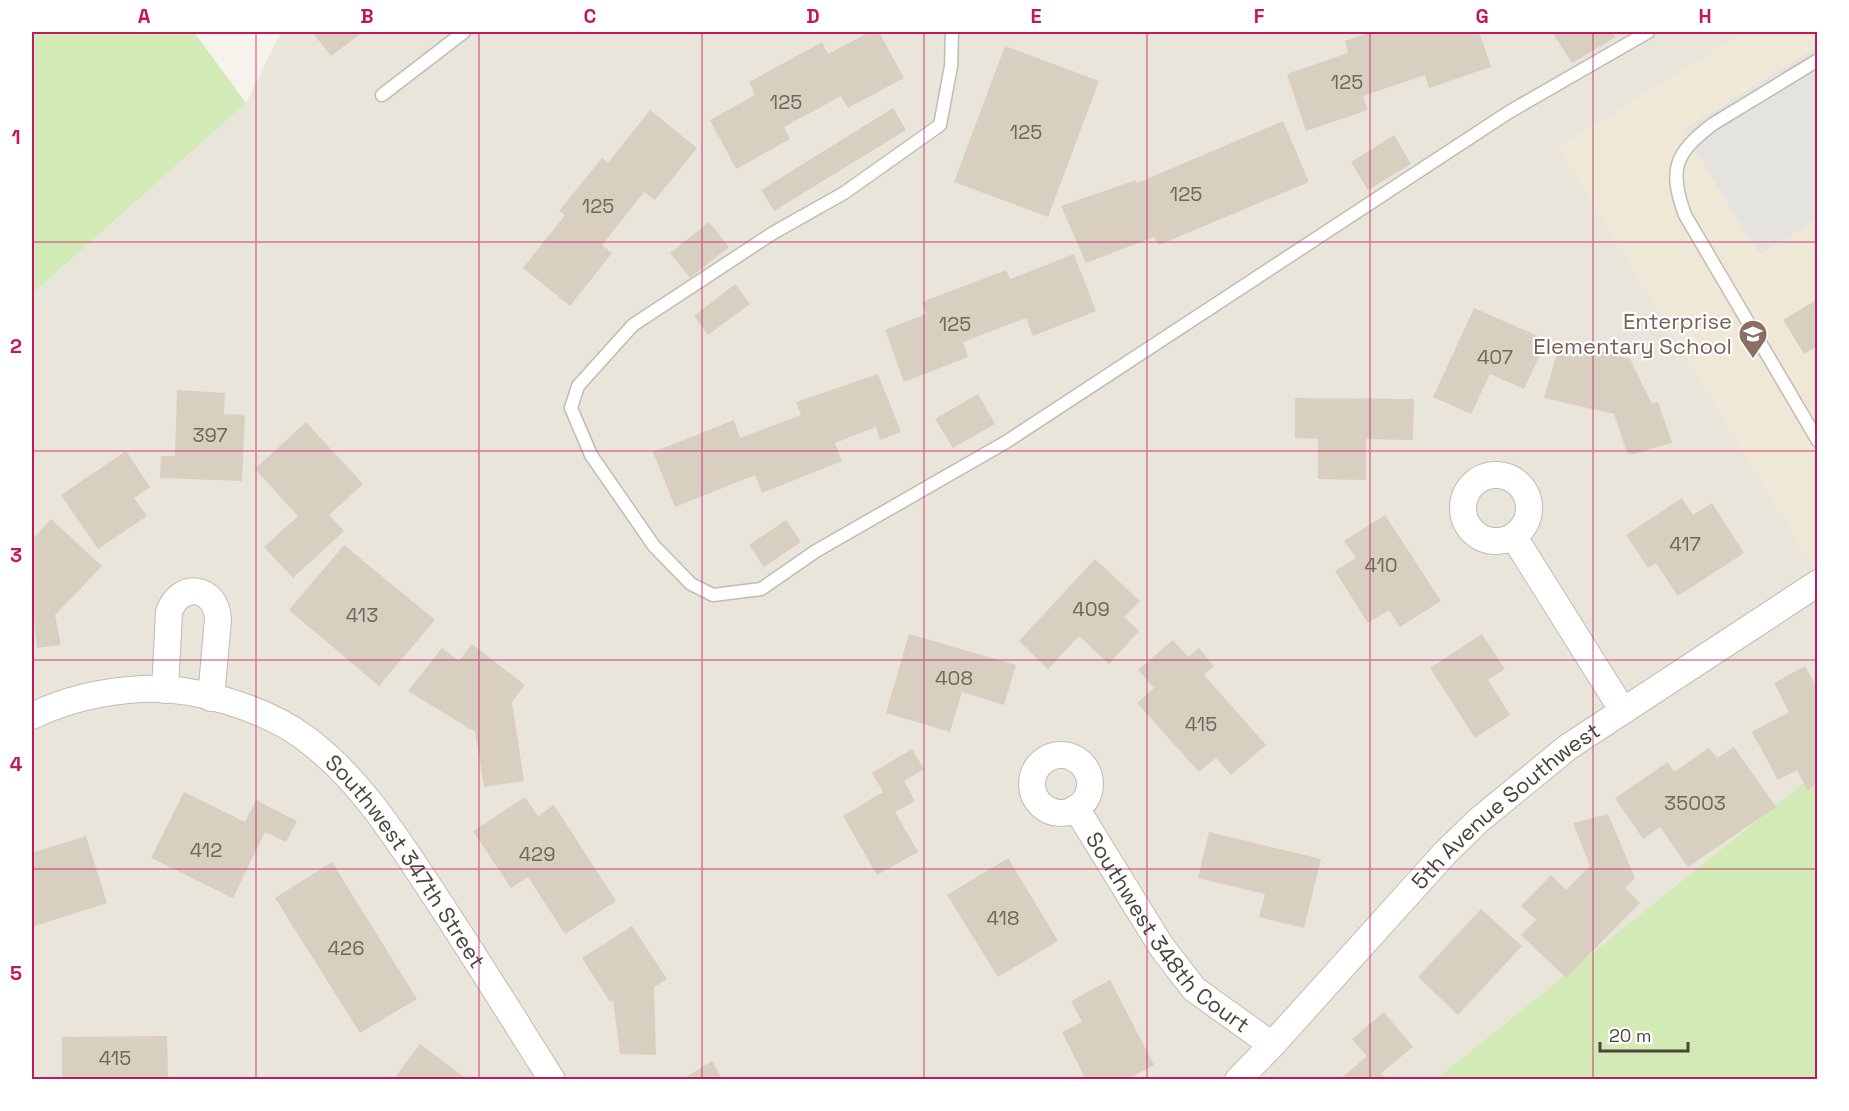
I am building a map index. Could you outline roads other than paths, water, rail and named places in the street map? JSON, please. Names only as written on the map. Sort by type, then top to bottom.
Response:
[{"type":"street","points":[[1514,537],[1623,711]]},
{"type":"street","name":"5th Avenue Southwest","points":[[1238,1080],[1445,853],[1479,820],[1568,747],[1818,583]]},
{"type":"street","points":[[173,691],[170,612],[172,603],[187,592],[197,591],[206,594],[218,609],[210,698]]},
{"type":"street","name":"Southwest 347th Street","points":[[32,716],[49,708],[109,693],[143,689],[173,691],[231,702],[272,718],[304,737],[336,764],[367,799],[398,841],[552,1080]]},
{"type":"street","name":"Southwest 348th Court","points":[[1076,808],[1161,946],[1194,989],[1272,1045]]},
{"type":"lane","points":[[382,95],[464,32]]},
{"type":"lane","points":[[952,32],[951,66],[940,125],[844,193],[773,233],[633,325],[578,387],[571,408],[591,455],[654,546],[691,584],[713,595],[761,589],[816,551],[1006,442],[1509,112],[1648,32]]},
{"type":"lane","points":[[1818,60],[1713,123],[1699,134],[1682,153],[1676,167],[1676,184],[1690,224],[1818,441]]},
{"type":"place","name":"Enterprise Elementary School","points":[[1753,360]]}]
